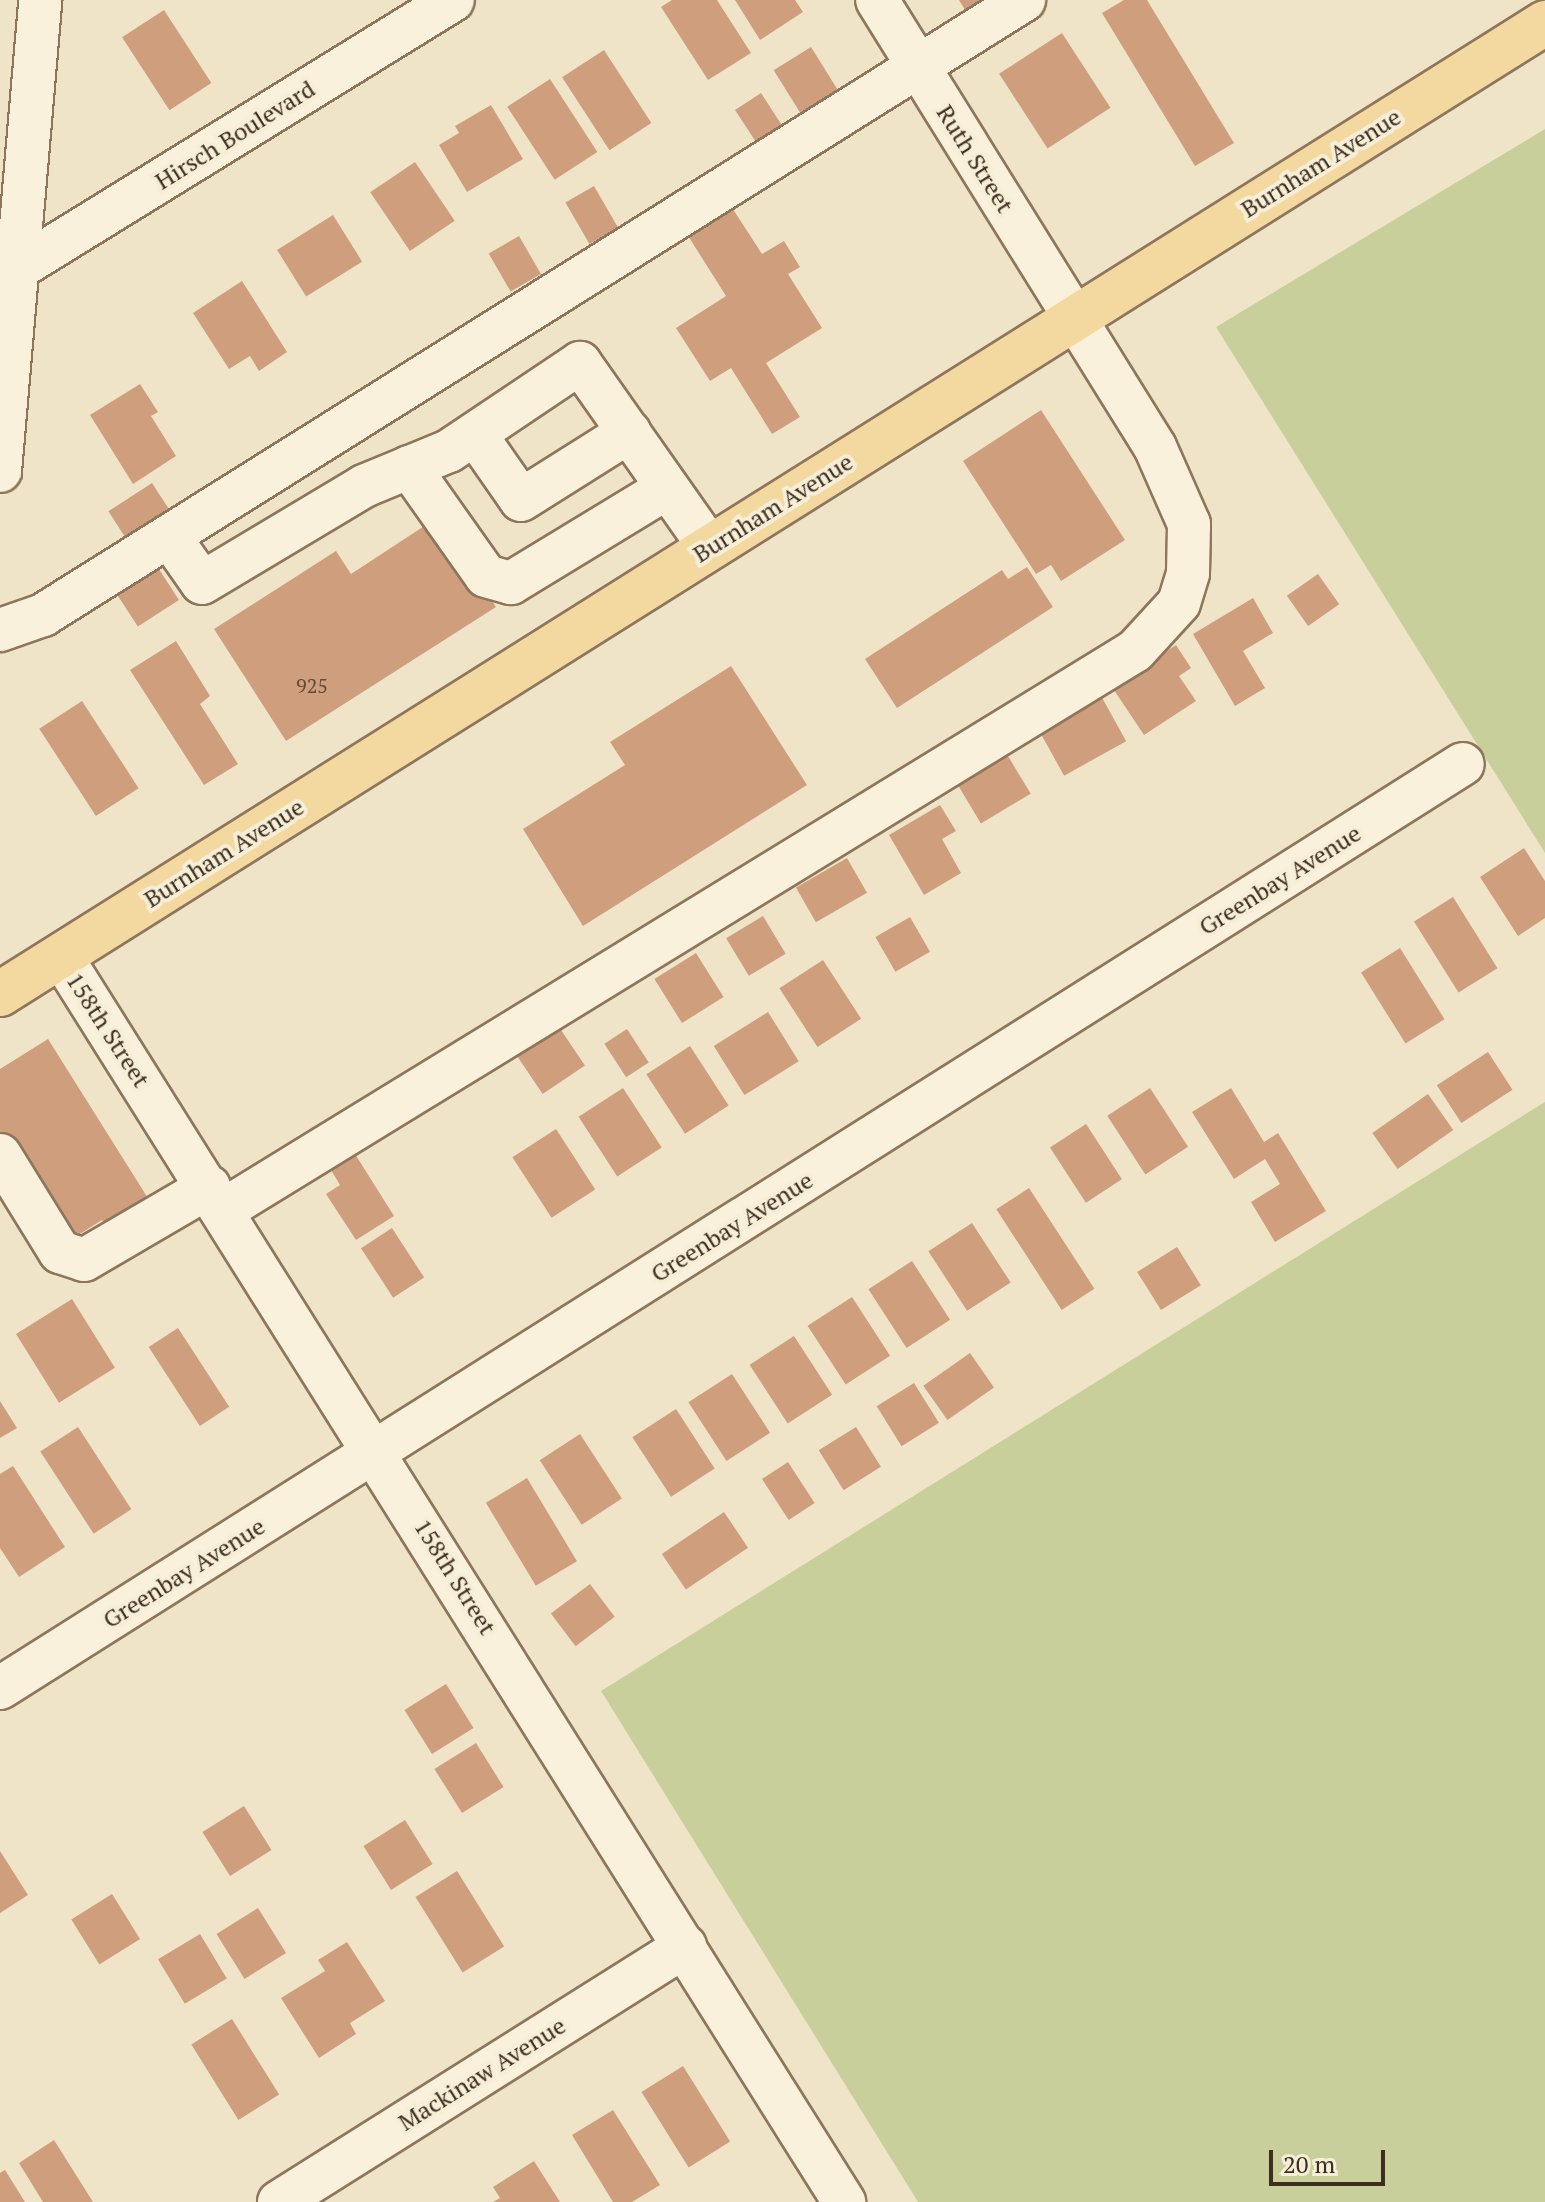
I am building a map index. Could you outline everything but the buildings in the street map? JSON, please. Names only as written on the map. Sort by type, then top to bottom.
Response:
[{"type":"main road","name":"Burnham Avenue","points":[[0,994],[1545,23]]},
{"type":"street","points":[[0,471],[40,0]]},
{"type":"street","name":"Hirsch Boulevard","points":[[17,269],[453,0]]},
{"type":"street","name":"Ruth Street","points":[[0,1155],[60,1252],[84,1260],[216,1199],[1135,651],[1179,603],[1188,573],[1189,524],[1155,447],[877,0]]},
{"type":"street","points":[[0,630],[43,615],[1024,0]]},
{"type":"street","points":[[169,536],[202,583],[364,486],[462,442],[580,363],[710,548]]},
{"type":"street","points":[[462,442],[521,500],[629,432]]},
{"type":"street","points":[[409,467],[486,576],[511,583],[667,488]]},
{"type":"street","name":"Greenbay Avenue","points":[[0,1688],[1463,764]]},
{"type":"street","name":"158th Street","points":[[61,956],[377,1452],[844,2202]]},
{"type":"street","name":"Mackinaw Avenue","points":[[279,2202],[685,1946]]},
{"type":"green space","points":[[1545,129],[1545,853],[1216,327]]},
{"type":"green space","points":[[1545,1102],[1545,2202],[918,2202],[601,1691]]}]
